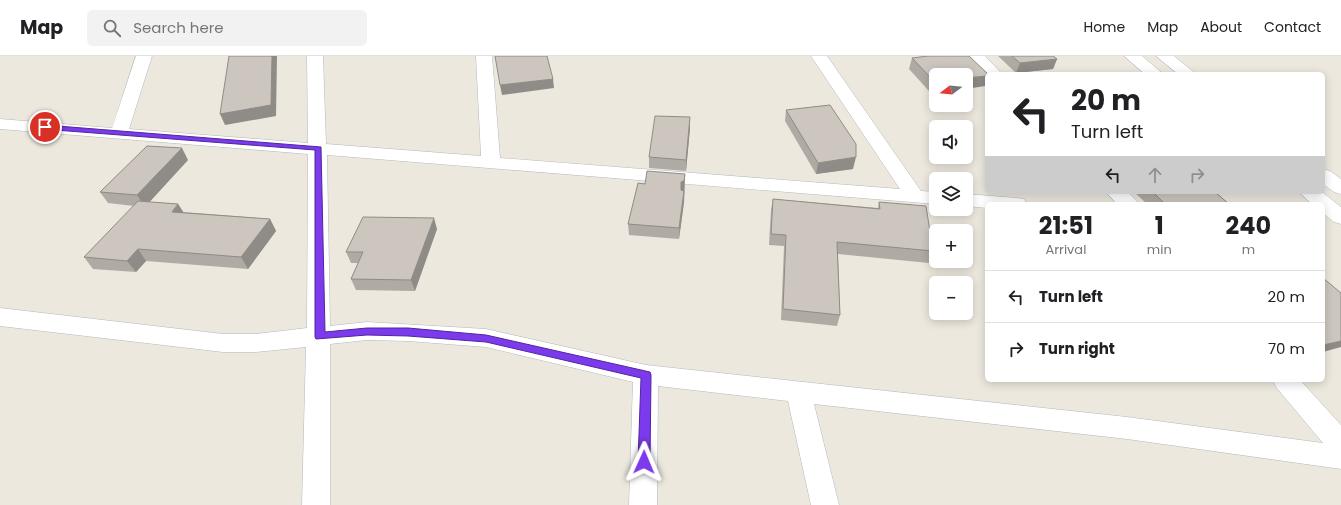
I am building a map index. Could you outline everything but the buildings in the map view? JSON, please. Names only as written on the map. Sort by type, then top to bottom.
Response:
[{"type":"street","points":[[120,133],[144,56]]},
{"type":"street","points":[[315,56],[318,148],[320,337],[316,505]]},
{"type":"street","points":[[484,56],[491,163]]},
{"type":"street","points":[[819,56],[915,196]]},
{"type":"street","points":[[976,56],[992,72]]},
{"type":"street","points":[[1132,56],[1152,72]]},
{"type":"street","points":[[1164,56],[1185,72]]},
{"type":"street","points":[[0,124],[929,197]]},
{"type":"street","points":[[1325,176],[1341,188]]},
{"type":"street","points":[[1118,194],[1126,202]]},
{"type":"street","points":[[1312,194],[1322,202]]},
{"type":"street","points":[[973,201],[992,202]]},
{"type":"street","points":[[1325,204],[1341,217]]},
{"type":"street","points":[[0,317],[77,324],[223,343],[256,343],[367,331],[408,332],[486,338],[646,375],[1127,428],[1341,457]]},
{"type":"street","points":[[643,505],[646,375]]},
{"type":"street","points":[[1287,382],[1341,444]]},
{"type":"street","points":[[798,391],[825,505]]},
{"type":"route","points":[[45,127],[318,148],[320,337],[367,331],[408,332],[486,338],[646,375],[644,462]]}]
